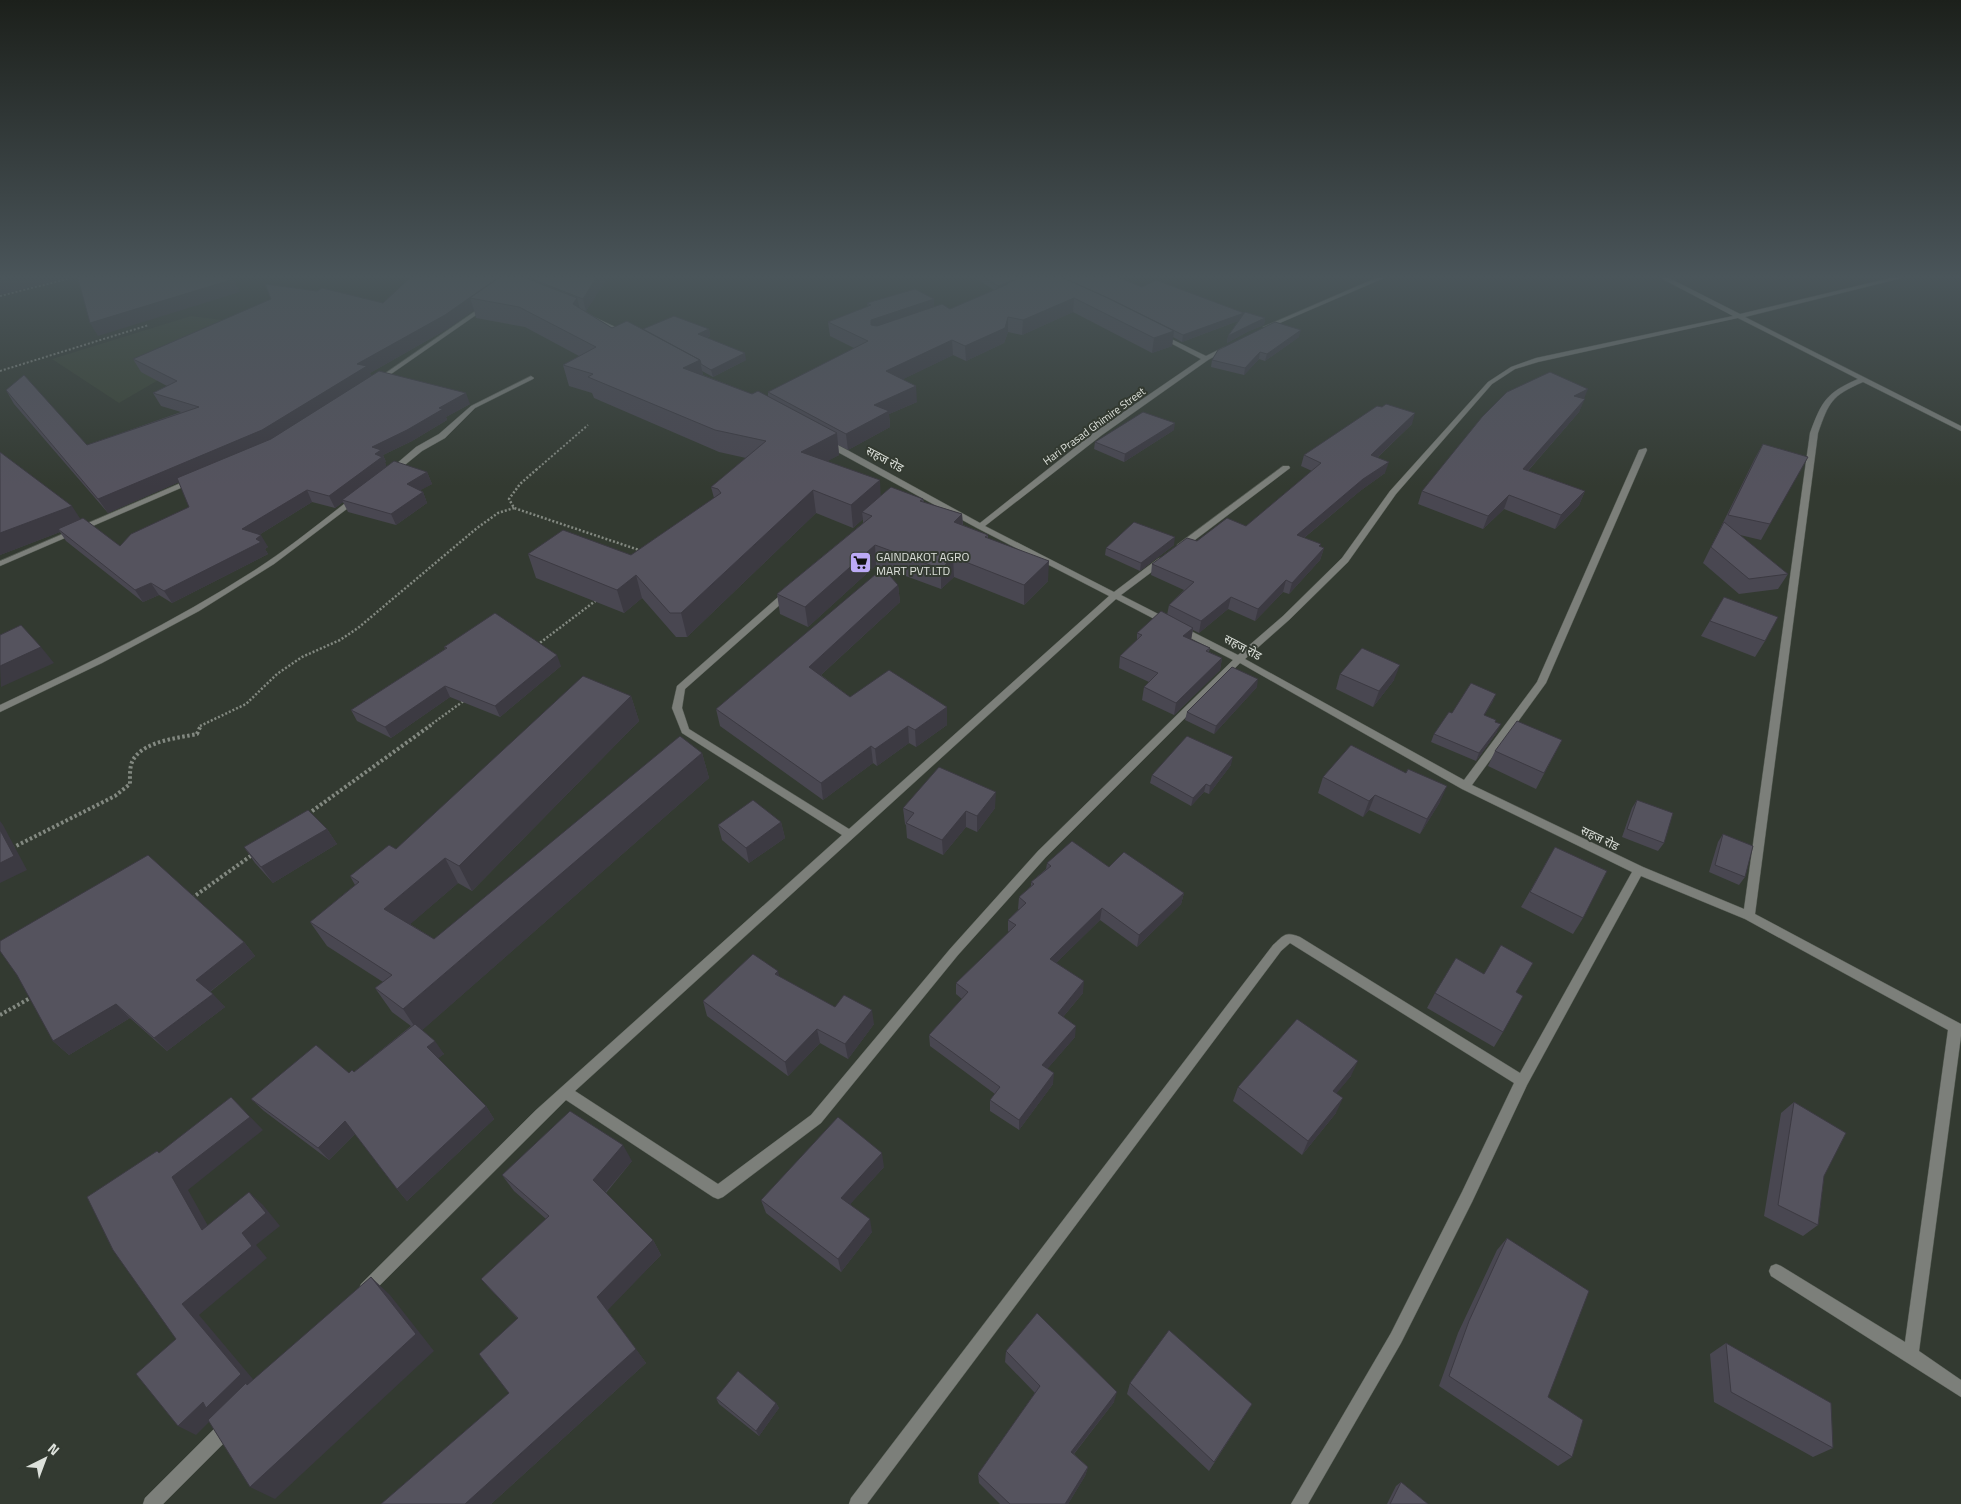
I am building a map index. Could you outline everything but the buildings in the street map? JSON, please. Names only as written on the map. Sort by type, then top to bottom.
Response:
[{"type":"street","points":[[373,384],[431,345]]},
{"type":"street","points":[[1180,345],[1206,359]]},
{"type":"street","points":[[565,1092],[718,1192],[816,1119],[954,952],[1042,854],[1239,659],[1286,618],[1345,560],[1378,516],[1392,493],[1490,383],[1513,368],[1536,360],[1605,345]]},
{"type":"street","points":[[1797,345],[1961,429]]},
{"type":"street","name":"Hari Prasad Ghimire Street","points":[[980,526],[1100,433],[1206,359],[1229,346]]},
{"type":"street","points":[[383,478],[419,449],[442,436],[473,407],[531,378]]},
{"type":"street","points":[[1749,916],[1814,433],[1825,404],[1834,391],[1863,379]]},
{"type":"street","name":"सहज रोड","points":[[822,439],[905,489],[1239,659],[1466,786],[1639,870],[1749,916],[1958,1029]]},
{"type":"street","points":[[1466,786],[1542,683],[1643,450]]},
{"type":"street","points":[[360,1295],[565,1092],[1114,596],[1286,468]]},
{"type":"street","points":[[0,564],[200,478]]},
{"type":"street","points":[[0,709],[72,675],[170,623],[259,571],[361,496]]},
{"type":"street","points":[[798,584],[680,688],[677,708],[685,731],[850,835]]},
{"type":"street","points":[[1299,1504],[1396,1338],[1467,1197],[1522,1081],[1639,870]]},
{"type":"street","points":[[857,1504],[1278,948],[1288,938],[1296,940],[1522,1081]]},
{"type":"street","points":[[1911,1355],[1958,1029]]},
{"type":"street","points":[[1776,1271],[1911,1355],[1961,1389]]},
{"type":"street","points":[[151,1504],[235,1420]]},
{"type":"path","points":[[0,371],[82,345]]},
{"type":"path","points":[[514,508],[509,499],[520,484],[588,425]]},
{"type":"path","points":[[9,849],[115,796],[130,784],[132,763],[136,756],[167,740],[197,734],[201,724],[246,704],[277,674],[302,657],[340,640],[358,628],[477,528],[498,513],[514,508],[649,553]]},
{"type":"path","points":[[530,651],[601,597]]},
{"type":"path","points":[[307,815],[466,699]]},
{"type":"path","points":[[187,901],[259,850]]},
{"type":"path","points":[[0,1016],[38,994]]},
{"type":"shaded area","points":[[97,345],[218,345],[119,403],[52,359]]},
{"type":"place","name":"GAINDAKOT AGRO MART PVT.LTD","points":[[860,563]]}]
